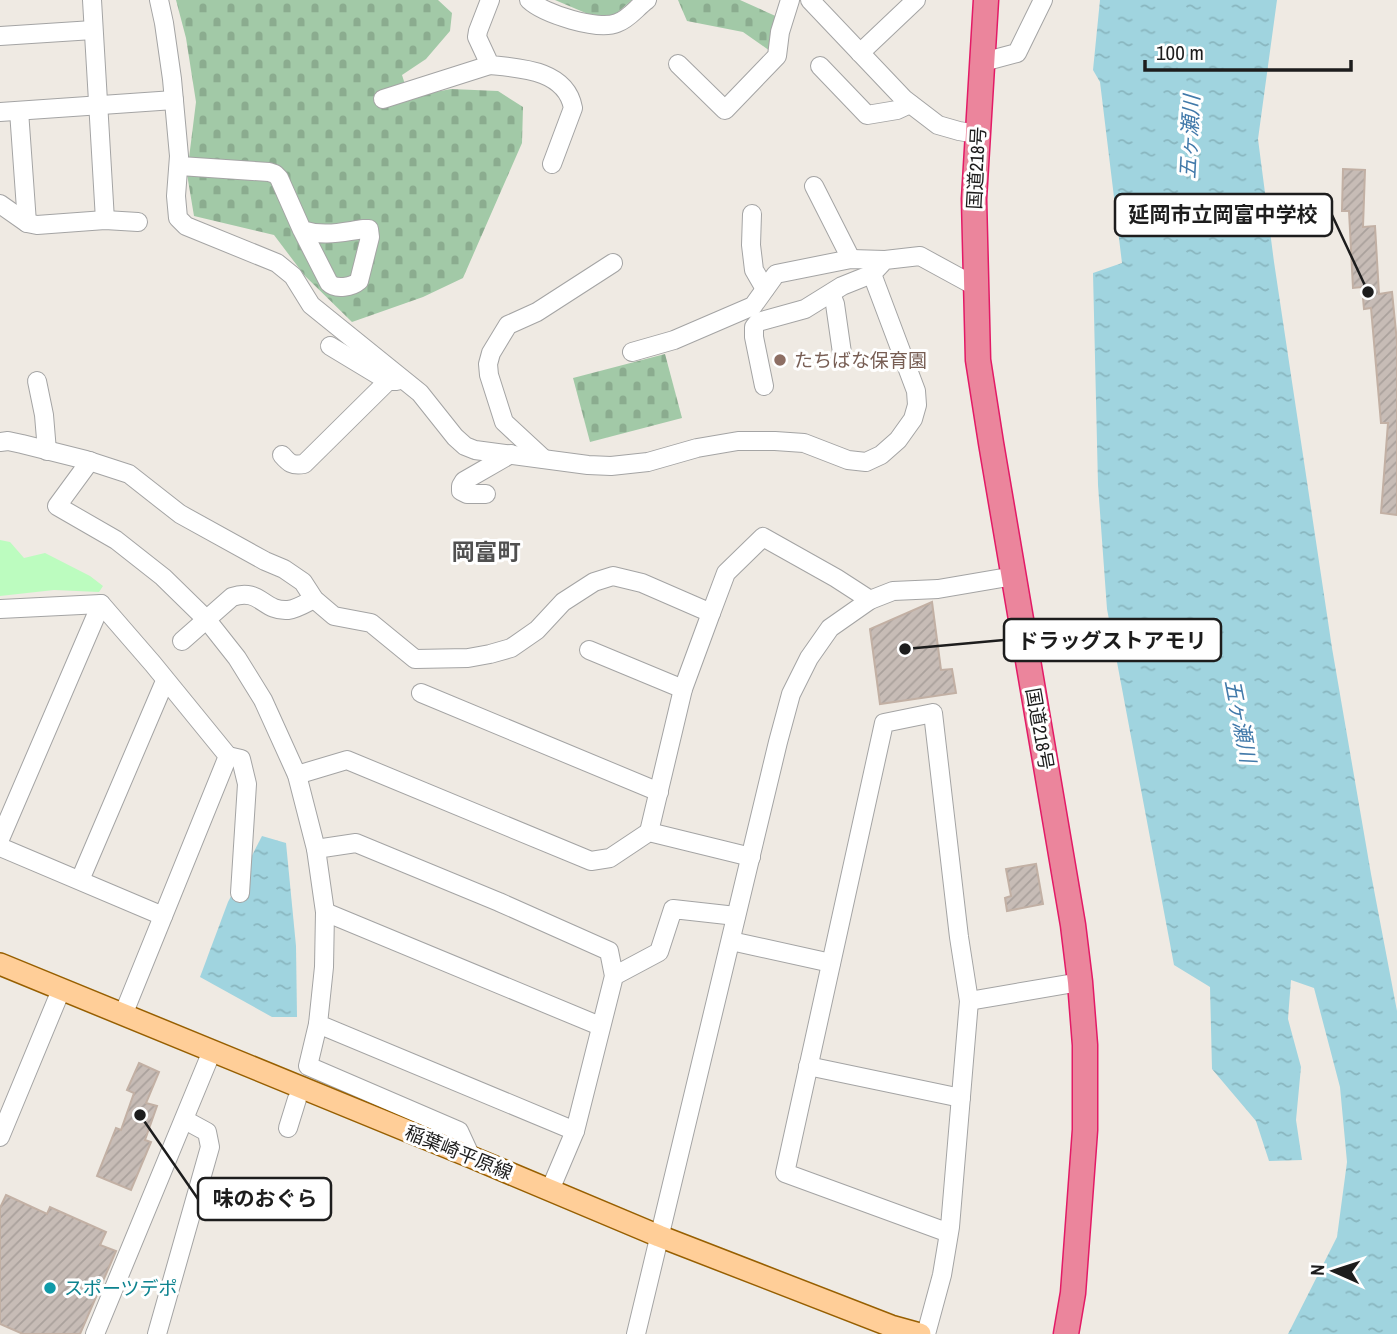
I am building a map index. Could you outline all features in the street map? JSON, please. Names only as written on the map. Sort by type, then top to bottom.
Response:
[{"type":"highway","name":"国道218号","points":[[985,4],[974,199],[978,360],[1073,925],[1085,1045],[1085,1130],[1073,1293],[1066,1334]]},
{"type":"main road","name":"稲葉崎平原線","points":[[0,964],[889,1330],[920,1334]]},
{"type":"street","points":[[92,0],[105,220]]},
{"type":"street","points":[[159,0],[174,100],[180,166],[176,196],[178,218],[186,226],[277,263],[293,276],[311,305],[396,381]]},
{"type":"street","points":[[490,0],[477,37],[490,65]]},
{"type":"street","points":[[529,0],[550,13],[601,25],[615,24],[627,18],[648,0]]},
{"type":"street","points":[[678,64],[725,110],[777,56],[780,32],[790,0]]},
{"type":"street","points":[[812,0],[910,104],[938,125],[977,134]]},
{"type":"street","points":[[860,53],[916,0]]},
{"type":"street","points":[[982,62],[1017,53],[1043,0]]},
{"type":"street","points":[[0,36],[93,30]]},
{"type":"street","points":[[383,99],[490,65],[540,73],[565,89],[573,108],[551,164]]},
{"type":"street","points":[[820,66],[867,115],[897,110],[910,104]]},
{"type":"street","points":[[0,112],[174,100]]},
{"type":"street","points":[[19,111],[27,223]]},
{"type":"street","points":[[180,166],[275,174],[302,230]]},
{"type":"street","points":[[814,186],[851,259]]},
{"type":"street","points":[[0,204],[27,223],[37,225],[105,220],[138,222]]},
{"type":"street","points":[[752,215],[754,270],[765,289]]},
{"type":"street","points":[[632,352],[674,340],[753,306],[776,274],[851,259],[886,260],[920,256],[975,286]]},
{"type":"street","points":[[764,386],[754,337],[754,327],[758,322],[805,309],[842,286],[872,274],[886,260]]},
{"type":"street","points":[[544,458],[504,422],[489,375],[491,354],[508,325],[537,313],[613,263]]},
{"type":"street","points":[[330,346],[420,393],[455,437],[475,450],[588,465],[623,464],[648,462],[698,448],[738,441],[775,441],[804,443],[848,460],[866,462],[881,455],[898,440],[913,419],[917,405],[916,391],[872,274]]},
{"type":"street","points":[[831,294],[835,304],[843,360]]},
{"type":"street","points":[[37,381],[44,415],[47,451]]},
{"type":"street","points":[[282,455],[290,464],[304,464],[396,381]]},
{"type":"street","points":[[0,442],[8,441],[90,461],[129,474],[180,514],[284,569],[303,582],[314,599],[334,616],[371,624],[415,659],[468,658],[510,648],[537,630],[563,602],[594,582],[613,576],[642,583],[711,613]]},
{"type":"street","points":[[486,494],[467,494],[461,491],[461,486],[464,481],[512,454]]},
{"type":"street","points":[[90,461],[57,506],[116,540],[163,577],[207,620],[237,657],[263,700],[297,775],[316,849],[325,912],[324,967],[318,1024],[306,1070],[459,1131],[471,1157]]},
{"type":"street","points":[[297,775],[347,760],[591,861],[610,858],[649,832],[682,690],[726,573],[763,537],[870,600]]},
{"type":"street","points":[[635,1334],[791,694],[809,657],[830,628],[870,600],[893,591],[938,589],[1014,576]]},
{"type":"street","points":[[182,641],[232,597],[242,593],[251,594],[281,610],[292,610],[314,599]]},
{"type":"street","points":[[0,609],[101,604]]},
{"type":"street","points":[[101,604],[228,756],[241,759],[247,784],[240,893]]},
{"type":"street","points":[[0,839],[101,604]]},
{"type":"street","points":[[589,650],[682,690]]},
{"type":"street","points":[[80,880],[165,681]]},
{"type":"street","points":[[421,692],[659,792]]},
{"type":"street","points":[[926,1334],[950,1233],[969,1001],[933,713],[884,723],[785,1173],[950,1233]]},
{"type":"street","points":[[123,1015],[228,756]]},
{"type":"street","points":[[649,832],[751,857]]},
{"type":"street","points":[[316,849],[356,843],[609,951],[614,976],[575,1131],[550,1190]]},
{"type":"street","points":[[0,847],[163,916]]},
{"type":"street","points":[[614,976],[659,952],[673,909],[736,916]]},
{"type":"street","points":[[325,912],[600,1026]]},
{"type":"street","points":[[731,941],[831,962]]},
{"type":"street","points":[[969,1001],[1080,982]]},
{"type":"street","points":[[0,1136],[61,990]]},
{"type":"street","points":[[318,1024],[575,1131]]},
{"type":"street","points":[[95,1334],[212,1051]]},
{"type":"street","points":[[808,1066],[961,1098]]},
{"type":"street","points":[[288,1128],[297,1099]]},
{"type":"street","points":[[157,1334],[210,1147],[207,1132],[185,1120]]},
{"type":"green space","points":[[176,0],[438,0],[452,13],[450,31],[426,59],[402,75],[409,97],[451,89],[498,91],[523,107],[522,143],[463,278],[423,297],[352,322],[305,276],[274,235],[194,216],[187,174],[196,102],[186,38]]},
{"type":"green space","points":[[555,0],[632,0],[612,17],[588,14]]},
{"type":"green space","points":[[678,0],[740,0],[780,18],[770,51],[743,32],[687,21]]},
{"type":"green space","points":[[665,354],[682,418],[590,442],[573,378]]},
{"type":"green space","points":[[0,540],[10,542],[24,558],[45,553],[90,576],[103,586],[99,592],[54,590],[0,596]]},
{"type":"water","name":"五ヶ瀬川","points":[[1100,0],[1277,0],[1258,139],[1332,648],[1397,1011],[1397,1334],[1288,1334],[1337,1237],[1347,1162],[1340,1087],[1314,988],[1291,980],[1288,1019],[1301,1067],[1296,1120],[1302,1160],[1269,1161],[1256,1121],[1212,1069],[1210,987],[1174,965],[1107,609],[1098,485],[1093,273],[1122,263],[1100,82],[1093,70]]},
{"type":"water","points":[[262,836],[286,843],[296,946],[297,1017],[272,1017],[200,977],[228,902]]},
{"type":"building","points":[[1343,169],[1365,170],[1363,227],[1375,226],[1379,294],[1392,292],[1397,342],[1397,515],[1381,513],[1388,423],[1381,423],[1371,308],[1364,309],[1362,287],[1353,288],[1349,211],[1342,211]]},
{"type":"building","points":[[932,602],[941,670],[952,669],[956,693],[880,704],[870,629]]},
{"type":"building","points":[[1036,864],[1043,904],[1007,911],[1005,898],[1011,896],[1006,869]]},
{"type":"building","points":[[139,1063],[159,1072],[146,1103],[157,1106],[145,1140],[151,1142],[131,1190],[97,1176],[116,1128],[121,1130],[134,1093],[127,1090]]},
{"type":"building","name":"スポーツデポ","points":[[6,1195],[47,1214],[50,1207],[106,1232],[100,1245],[116,1251],[80,1334],[23,1334],[0,1324],[0,1208]]},
{"type":"place","name":"延岡市立岡富中学校","points":[[1368,292]]},
{"type":"place","name":"たちばな保育園","points":[[780,360]]},
{"type":"place","name":"ドラッグストアモリ","points":[[905,649]]},
{"type":"place","name":"味のおぐら","points":[[140,1115]]},
{"type":"place","name":"スポーツデポ","points":[[50,1288]]},
{"type":"district","name":"岡富町","points":[[486,552]]}]
